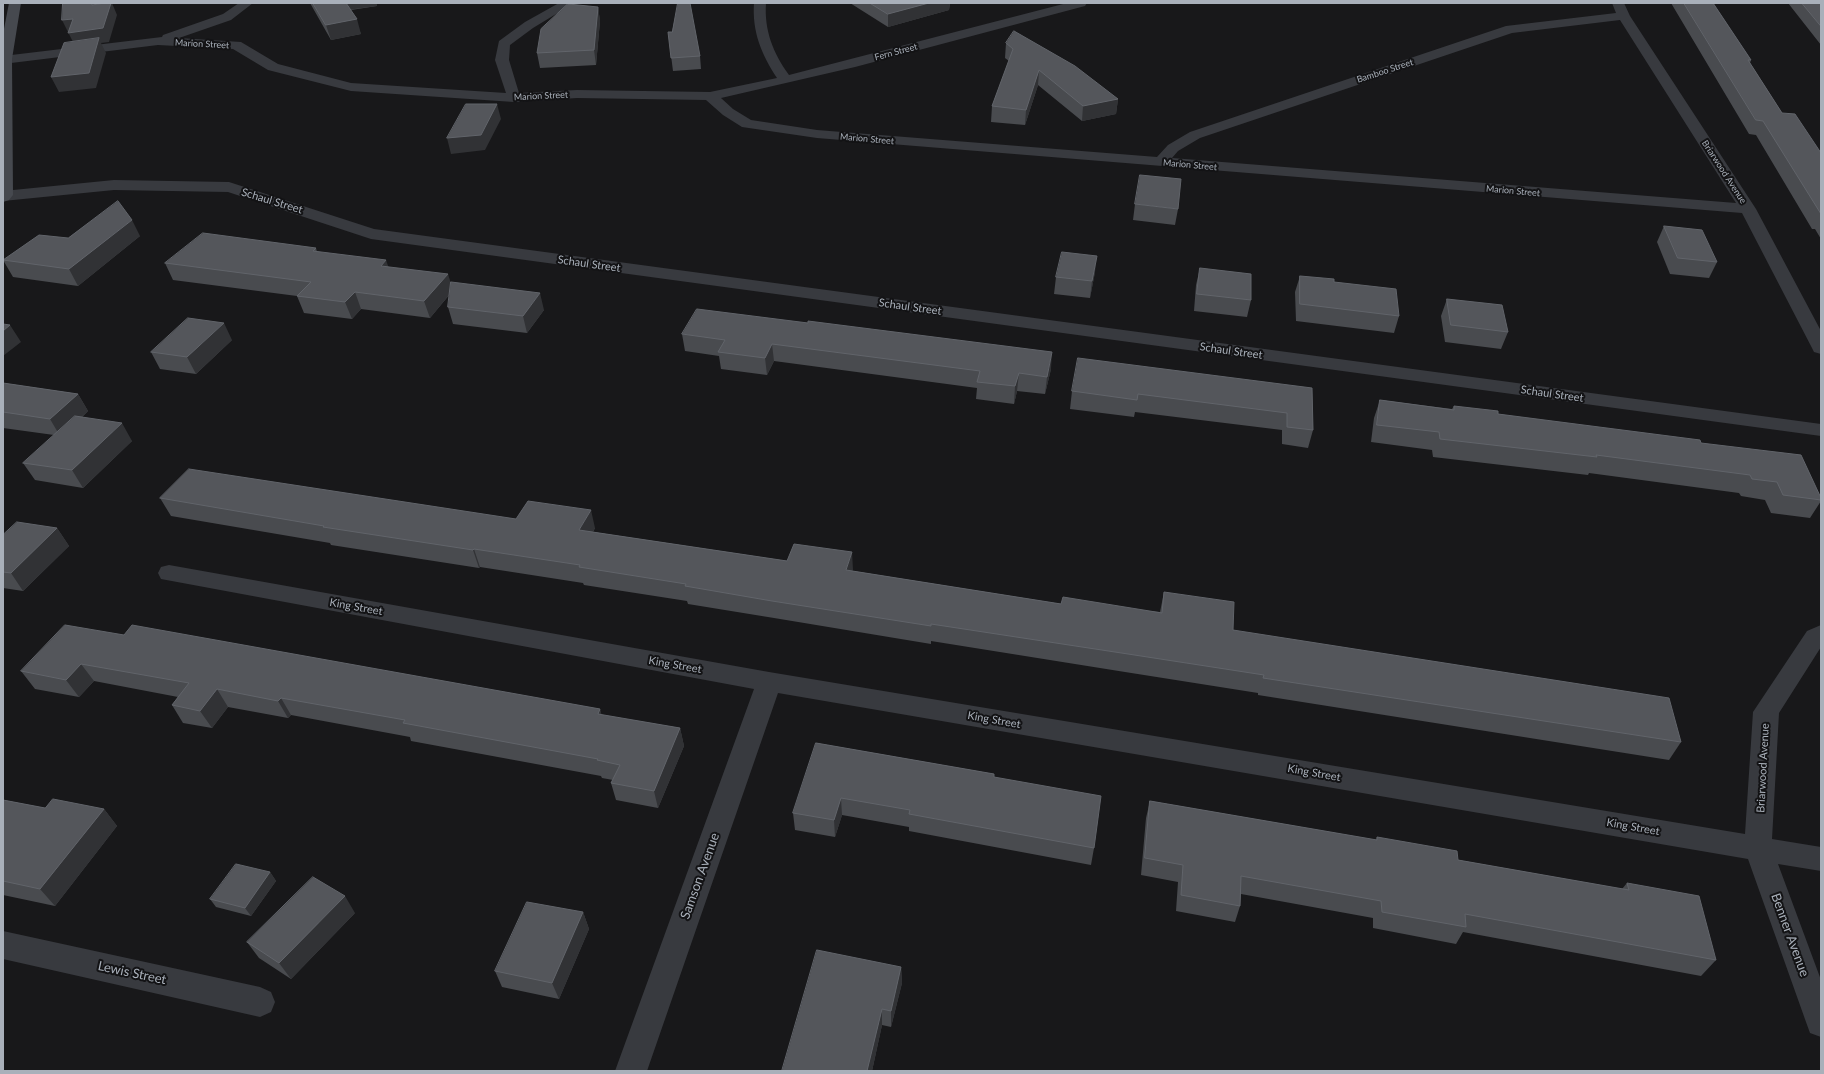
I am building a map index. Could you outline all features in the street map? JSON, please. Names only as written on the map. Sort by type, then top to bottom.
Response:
[{"type":"street","points":[[4,196],[4,60],[15,3]]},
{"type":"street","points":[[158,41],[227,17],[247,3]]},
{"type":"street","points":[[514,98],[502,60],[504,44],[529,25],[568,3]]},
{"type":"street","points":[[760,3],[760,30],[770,58],[785,80]]},
{"type":"street","name":"Fern Street","points":[[710,96],[785,80],[1081,3]]},
{"type":"street","name":"Bamboo Street","points":[[1160,163],[1173,148],[1195,135],[1510,29],[1621,10]]},
{"type":"street","name":"Briarwood Avenue","points":[[1621,10],[1748,209],[1821,348]]},
{"type":"street","points":[[227,17],[236,45]]},
{"type":"street","name":"Marion Street","points":[[4,60],[158,41],[236,45],[272,67],[351,87],[514,98],[577,94],[710,96],[728,112],[747,124],[817,134],[1160,163],[1748,209]]},
{"type":"street","name":"Schaul Street","points":[[4,196],[114,185],[229,188],[299,209],[371,234],[1821,430]]},
{"type":"street","name":"King Street","points":[[169,573],[769,682],[1821,858]]},
{"type":"street","name":"Briarwood Avenue","points":[[1758,847],[1766,712],[1815,637],[1821,634]]},
{"type":"street","name":"Samson Avenue","points":[[631,1071],[769,682]]},
{"type":"street","name":"Benner Avenue","points":[[1758,847],[1821,1022]]},
{"type":"street","name":"Lewis Street","points":[[3,945],[260,1002]]},
{"type":"building","points":[[63,3],[92,3],[92,5],[111,3],[103,28],[68,33],[73,19],[62,20]]},
{"type":"building","points":[[313,3],[346,3],[357,19],[326,25]]},
{"type":"building","points":[[678,3],[690,3],[700,56],[671,58],[668,32],[672,32]]},
{"type":"building","points":[[870,3],[929,3],[888,14]]},
{"type":"building","points":[[1684,3],[1713,3],[1751,60],[1748,60],[1782,113],[1795,114],[1821,153],[1821,214],[1763,121],[1756,120]]},
{"type":"building","points":[[1802,3],[1821,3],[1821,26]]},
{"type":"building","points":[[568,4],[598,7],[594,50],[537,53],[541,29]]},
{"type":"building","points":[[1014,31],[1075,66],[1118,99],[1083,106],[1039,70],[1026,110],[992,106],[1013,49],[1006,43]]},
{"type":"building","points":[[99,38],[89,73],[51,77],[64,43]]},
{"type":"building","points":[[466,104],[497,104],[481,135],[447,138]]},
{"type":"building","points":[[1140,175],[1181,179],[1178,209],[1135,204]]},
{"type":"building","points":[[118,201],[132,220],[69,269],[3,260],[39,235],[68,238]]},
{"type":"building","points":[[1664,226],[1702,230],[1717,262],[1678,258]]},
{"type":"building","points":[[203,233],[316,248],[313,251],[386,260],[381,266],[448,274],[424,301],[355,292],[345,302],[297,296],[311,282],[165,263]]},
{"type":"building","points":[[1062,252],[1097,256],[1092,281],[1056,277]]},
{"type":"building","points":[[1200,268],[1251,274],[1251,300],[1197,294]]},
{"type":"building","points":[[1300,276],[1334,279],[1334,282],[1396,289],[1399,316],[1300,304]]},
{"type":"building","points":[[451,282],[540,293],[523,316],[448,307]]},
{"type":"building","points":[[1447,299],[1502,305],[1508,332],[1451,325]]},
{"type":"building","points":[[697,309],[808,323],[808,321],[1052,352],[1047,377],[1019,373],[1015,386],[977,382],[980,371],[772,344],[765,358],[718,352],[725,340],[682,334]]},
{"type":"building","points":[[188,318],[224,323],[187,357],[151,352]]},
{"type":"building","points":[[3,324],[10,325],[3,331]]},
{"type":"building","points":[[1078,358],[1312,388],[1313,430],[1287,427],[1287,413],[1138,394],[1137,400],[1072,391]]},
{"type":"building","points":[[3,383],[78,394],[50,419],[3,412]]},
{"type":"building","points":[[1380,400],[1454,410],[1454,406],[1498,411],[1498,414],[1700,440],[1701,443],[1801,455],[1821,500],[1783,495],[1777,482],[1752,479],[1750,475],[1596,455],[1597,457],[1440,439],[1439,432],[1377,425]]},
{"type":"building","points":[[75,416],[122,423],[72,470],[23,463]]},
{"type":"building","points":[[189,469],[516,519],[528,501],[591,510],[579,530],[787,561],[794,544],[852,552],[846,570],[1061,604],[1063,597],[1162,613],[1164,592],[1234,602],[1233,630],[1669,698],[1681,742],[1263,678],[1264,675],[772,601],[685,586],[686,584],[579,567],[580,565],[323,527],[324,526],[160,498]]},
{"type":"building","points":[[17,522],[57,528],[11,573],[3,572],[3,535]]},
{"type":"building","points":[[65,625],[124,635],[132,625],[600,709],[598,714],[680,728],[654,791],[611,783],[620,765],[597,760],[598,759],[403,723],[405,720],[281,698],[278,701],[217,689],[200,711],[172,705],[189,683],[81,664],[66,680],[21,671]]},
{"type":"building","points":[[816,743],[994,774],[994,777],[1101,796],[1094,848],[909,814],[910,810],[841,798],[834,820],[793,813]]},
{"type":"building","points":[[53,799],[104,809],[40,889],[3,881],[3,800],[45,808]]},
{"type":"building","points":[[1150,801],[1377,840],[1377,837],[1457,851],[1458,860],[1629,890],[1627,883],[1699,896],[1716,960],[1465,914],[1466,927],[1382,912],[1381,901],[1241,876],[1240,906],[1181,895],[1183,865],[1145,858]]},
{"type":"building","points":[[236,864],[270,872],[245,908],[210,899]]},
{"type":"building","points":[[313,877],[345,896],[279,963],[247,942]]},
{"type":"building","points":[[527,902],[583,912],[552,983],[495,971]]},
{"type":"building","points":[[817,950],[901,967],[891,1011],[882,1009],[867,1071],[782,1071]]}]
